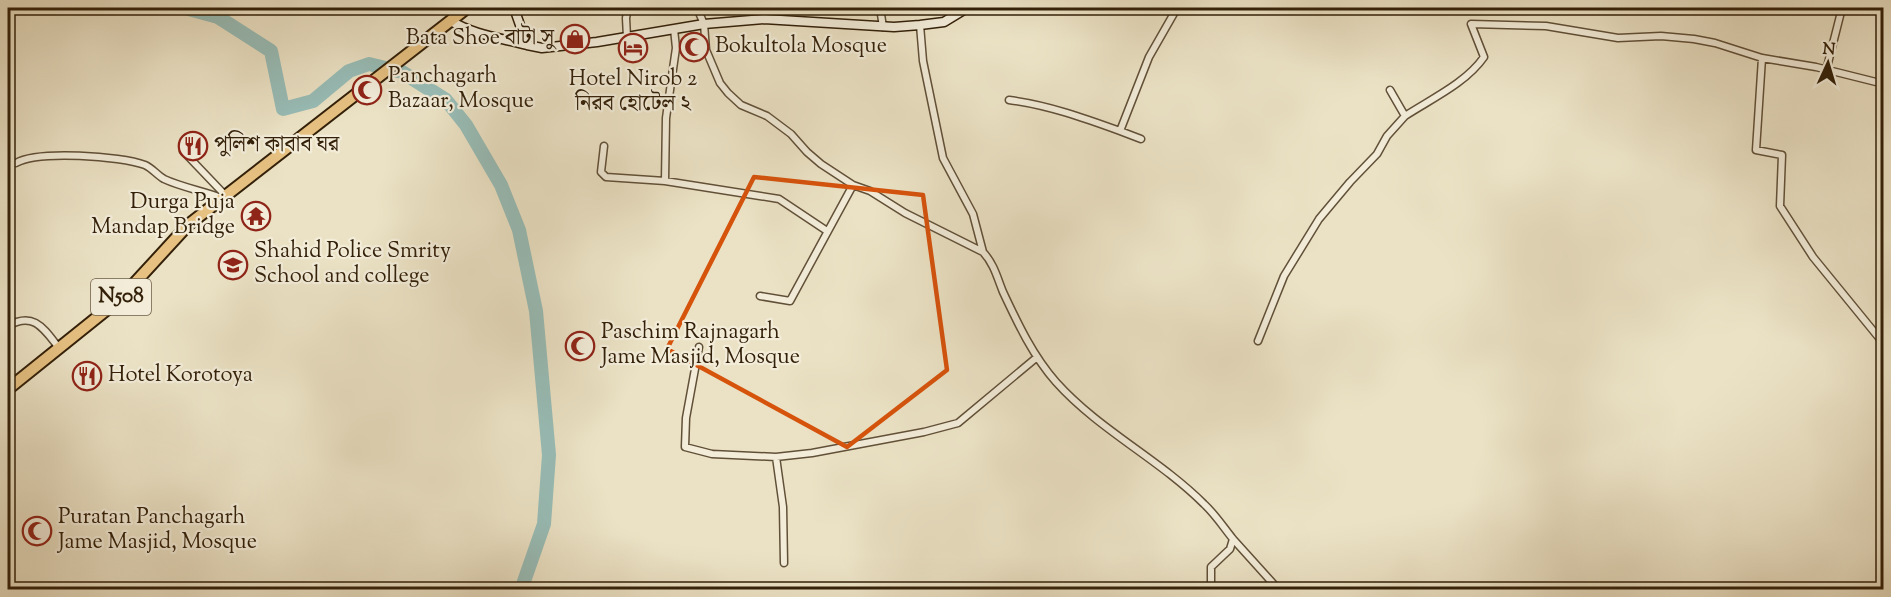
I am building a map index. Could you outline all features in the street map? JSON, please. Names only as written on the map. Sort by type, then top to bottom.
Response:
[{"type":"highway","name":"N508","points":[[8,389],[120,299],[171,241],[223,196],[467,8]]},
{"type":"street","points":[[514,8],[527,45]]},
{"type":"street","points":[[522,8],[536,8]]},
{"type":"street","points":[[627,37],[628,8]]},
{"type":"street","points":[[697,8],[704,24],[706,50],[720,83],[728,93],[741,105],[767,116],[791,134],[821,164],[853,185],[870,191],[905,213],[983,252],[991,261],[1002,291],[1036,358],[1058,384],[1094,417],[1204,504],[1279,590]]},
{"type":"street","points":[[880,8],[882,27]]},
{"type":"street","points":[[451,21],[482,34],[542,48],[704,24],[764,19],[882,27],[920,25],[944,22],[967,8]]},
{"type":"street","points":[[1120,131],[1149,57],[1176,8]]},
{"type":"street","points":[[1826,71],[1842,8]]},
{"type":"street","points":[[1258,341],[1284,276],[1319,219],[1377,154],[1387,136],[1405,116],[1478,66],[1484,57],[1471,24],[1546,26],[1618,38],[1680,37],[1715,44],[1762,58],[1884,84]]},
{"type":"street","points":[[920,25],[923,61],[943,158],[973,214],[983,252]]},
{"type":"street","points":[[665,181],[666,118],[676,48],[674,29]]},
{"type":"street","points":[[1762,58],[1756,150],[1782,155],[1780,206],[1792,228],[1813,257],[1884,344]]},
{"type":"street","points":[[1390,90],[1405,116]]},
{"type":"street","points":[[1010,100],[1063,111],[1142,139]]},
{"type":"street","points":[[604,146],[601,172],[606,177],[665,181],[779,199],[828,231]]},
{"type":"street","points":[[183,151],[223,196]]},
{"type":"street","points":[[16,163],[24,158],[57,155],[100,158],[146,166],[163,179],[223,196]]},
{"type":"street","points":[[760,296],[790,300],[853,185]]},
{"type":"street","points":[[8,326],[20,321],[33,321],[39,324],[59,348]]},
{"type":"street","points":[[699,347],[686,418],[685,447],[712,454],[776,457],[812,453],[924,432],[958,423],[1036,358]]},
{"type":"street","points":[[776,457],[781,482],[784,562]]},
{"type":"street","points":[[1211,590],[1210,567],[1230,549],[1233,539]]},
{"type":"highlighted area","points":[[754,177],[923,195],[947,370],[847,447],[667,349]]},
{"type":"waterway","points":[[8,10],[16,8]]},
{"type":"waterway","points":[[185,8],[218,17],[271,51],[283,109],[313,101],[349,71],[369,64],[402,72],[446,100],[466,125],[501,185],[519,230],[536,311],[549,455],[544,524],[521,590]]},
{"type":"place","name":"Bata Shoe বাটা সু","points":[[575,39]]},
{"type":"place","name":"Bokultola Mosque","points":[[694,47]]},
{"type":"place","name":"Hotel Nirob 2 নিরব হোটেল ২","points":[[633,48]]},
{"type":"place","name":"Panchagarh Bazaar, Mosque","points":[[367,90]]},
{"type":"place","name":"পুলিশ কাবাব ঘর","points":[[193,146]]},
{"type":"place","name":"Durga Puja Mandap Bridge","points":[[256,216]]},
{"type":"place","name":"Shahid Police Smrity School and college","points":[[233,265]]},
{"type":"place","name":"Paschim Rajnagarh Jame Masjid, Mosque","points":[[580,346]]},
{"type":"place","name":"Hotel Korotoya","points":[[87,376]]},
{"type":"place","name":"Puratan Panchagarh Jame Masjid, Mosque","points":[[37,531]]}]
